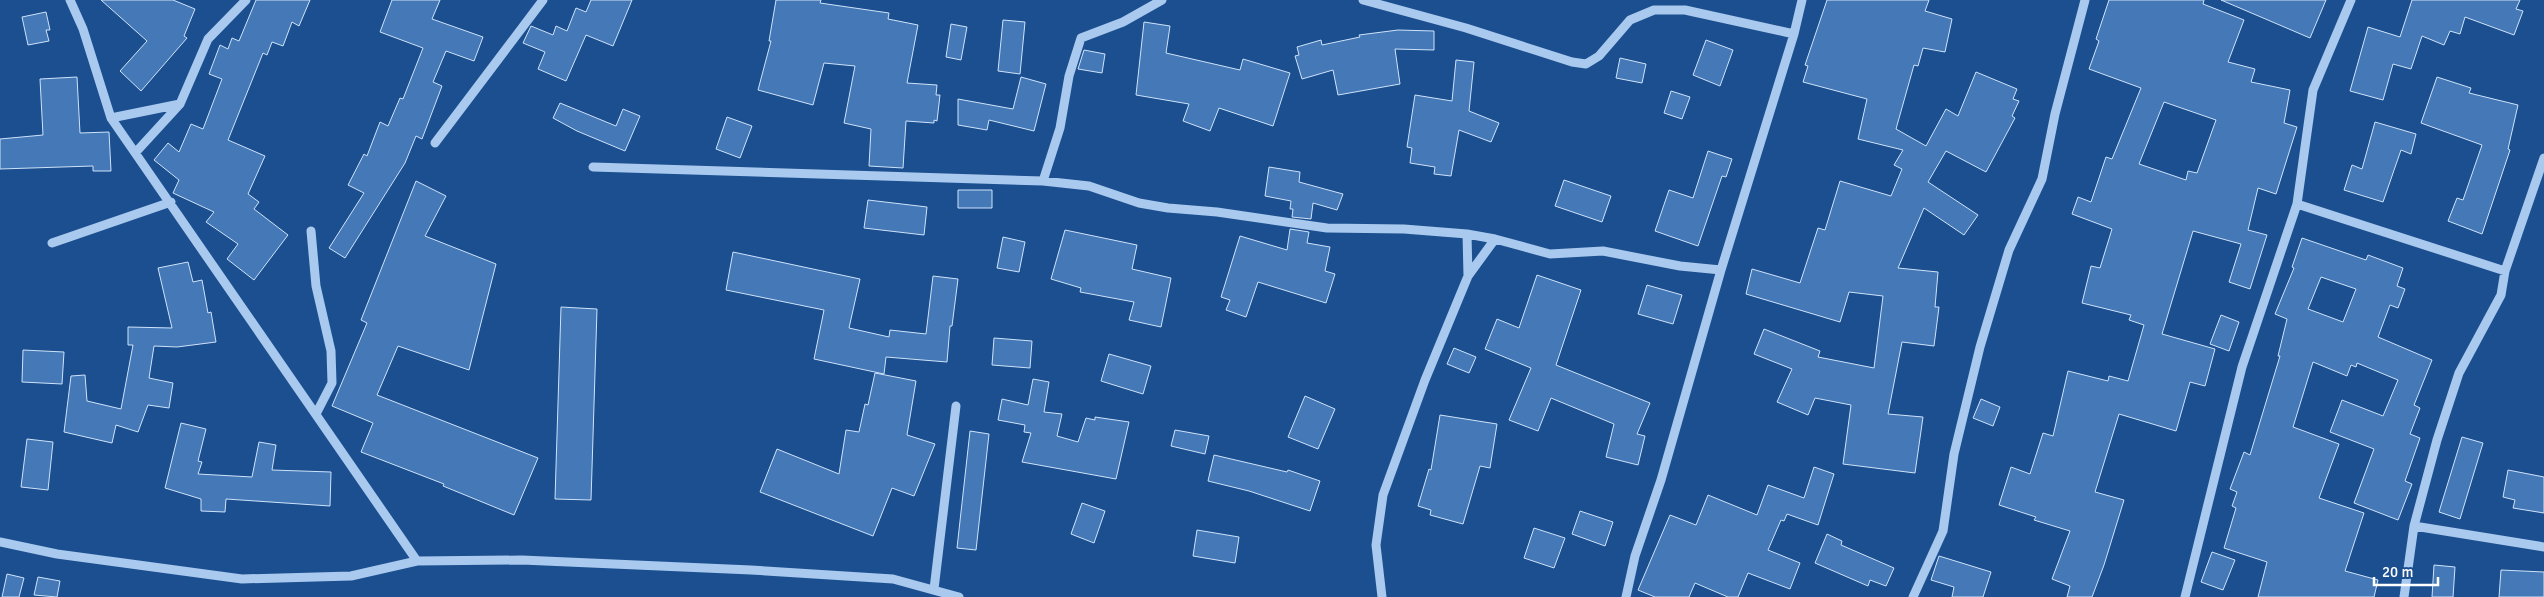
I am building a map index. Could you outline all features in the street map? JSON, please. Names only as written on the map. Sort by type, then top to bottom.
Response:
[{"type":"street","points":[[70,0],[83,29],[111,118],[171,202],[417,561]]},
{"type":"street","points":[[136,152],[180,104],[208,39],[246,0]]},
{"type":"street","points":[[434,143],[543,0]]},
{"type":"street","points":[[1043,182],[1060,128],[1069,76],[1081,38],[1123,22],[1162,0]]},
{"type":"street","points":[[1363,0],[1466,28],[1572,62],[1586,64],[1599,56],[1630,20],[1654,10],[1685,10],[1794,34]]},
{"type":"street","points":[[1626,597],[1635,556],[1661,480],[1721,270],[1794,34],[1802,0]]},
{"type":"street","points":[[1913,597],[1943,531],[1954,454],[1980,347],[2009,250],[2042,179],[2055,114],[2085,0]]},
{"type":"street","points":[[2185,597],[2242,367],[2297,204],[2313,90],[2351,0]]},
{"type":"street","points":[[111,118],[180,104]]},
{"type":"street","points":[[2404,597],[2414,526],[2437,440],[2459,373],[2501,296],[2505,271],[2544,158]]},
{"type":"street","points":[[593,167],[1043,182],[1089,186],[1139,203],[1168,208],[1217,212],[1327,228],[1404,229],[1467,234],[1495,239],[1550,254],[1603,251],[1680,266],[1721,270]]},
{"type":"street","points":[[52,243],[171,202]]},
{"type":"street","points":[[2297,204],[2505,271]]},
{"type":"street","points":[[311,231],[316,286],[331,351],[332,383],[316,414]]},
{"type":"street","points":[[1467,234],[1468,276]]},
{"type":"street","points":[[1382,597],[1376,545],[1383,495],[1425,380],[1468,276],[1495,239]]},
{"type":"street","points":[[934,589],[956,406]]},
{"type":"street","points":[[2414,526],[2544,547]]},
{"type":"street","points":[[0,542],[57,554],[242,579],[351,576],[417,561],[522,560],[751,570],[893,579],[958,597]]},
{"type":"building","points":[[101,0],[173,0],[195,9],[184,36],[187,38],[141,91],[120,71],[147,41]]},
{"type":"building","points":[[256,0],[310,0],[299,26],[292,22],[283,46],[272,42],[267,55],[263,53],[228,140],[265,156],[248,194],[259,202],[254,209],[288,235],[254,280],[227,259],[238,244],[206,222],[214,212],[173,193],[179,180],[154,160],[168,143],[179,152],[191,124],[203,129],[222,79],[209,74],[220,45],[228,49],[232,38],[239,41]]},
{"type":"building","points":[[392,0],[440,0],[432,19],[483,37],[474,61],[446,51],[433,82],[442,86],[422,139],[416,136],[405,163],[345,258],[329,248],[364,193],[348,185],[364,154],[367,156],[380,122],[388,126],[400,98],[403,99],[423,48],[380,32]]},
{"type":"building","points":[[591,0],[632,0],[613,46],[586,35],[566,81],[538,69],[545,52],[523,43],[531,26],[553,35],[556,26],[567,31],[576,8],[586,12]]},
{"type":"building","points":[[776,0],[821,0],[820,3],[889,13],[888,19],[918,25],[907,83],[937,85],[936,95],[940,95],[937,121],[934,120],[934,123],[906,121],[903,168],[869,166],[871,129],[844,123],[855,66],[824,63],[813,105],[758,90],[771,41],[769,41]]},
{"type":"building","points":[[1827,0],[1929,0],[1925,11],[1952,19],[1945,52],[1923,48],[1918,66],[1914,65],[1896,129],[1926,146],[1946,109],[1958,116],[1976,72],[2017,89],[2013,99],[2019,101],[2012,116],[2015,118],[1986,172],[1946,151],[1928,182],[1978,215],[1964,235],[1924,208],[1898,268],[1938,272],[1935,307],[1939,307],[1934,346],[1902,342],[1888,414],[1923,417],[1915,473],[1843,464],[1851,405],[1815,398],[1808,415],[1777,402],[1792,369],[1754,354],[1764,329],[1820,351],[1818,357],[1874,368],[1883,296],[1849,292],[1840,322],[1746,294],[1752,269],[1800,283],[1818,228],[1825,230],[1840,181],[1891,196],[1902,169],[1894,165],[1903,150],[1858,139],[1867,99],[1803,82],[1808,66],[1805,65]]},
{"type":"building","points":[[2109,0],[2204,0],[2203,4],[2244,20],[2228,62],[2255,69],[2251,82],[2290,90],[2284,123],[2297,127],[2276,194],[2258,188],[2248,230],[2267,235],[2250,289],[2229,282],[2241,244],[2193,231],[2162,334],[2215,349],[2205,386],[2190,382],[2176,431],[2119,414],[2095,492],[2124,500],[2092,597],[2067,597],[2070,586],[2052,579],[2070,531],[2034,520],[2036,517],[1999,505],[2011,467],[2030,474],[2043,433],[2053,436],[2068,371],[2108,381],[2109,376],[2128,381],[2144,325],[2129,320],[2131,315],[2082,303],[2091,266],[2100,268],[2112,229],[2072,214],[2078,197],[2091,202],[2106,157],[2112,159],[2141,88],[2089,69],[2099,41],[2096,39]],"holes":[[[2164,102],[2216,120],[2197,173],[2188,171],[2186,180],[2139,164]]]},
{"type":"building","points":[[2221,0],[2326,0],[2310,38]]},
{"type":"building","points":[[2412,0],[2520,0],[2516,9],[2523,11],[2514,35],[2465,17],[2460,34],[2450,31],[2444,45],[2422,36],[2411,69],[2393,64],[2383,100],[2350,91],[2368,27],[2400,37]]},
{"type":"building","points":[[46,12],[50,30],[46,30],[49,41],[28,45],[22,17]]},
{"type":"building","points":[[1003,20],[1025,22],[1020,74],[998,71]]},
{"type":"building","points":[[1144,22],[1170,26],[1166,53],[1240,70],[1243,59],[1290,73],[1273,126],[1219,108],[1210,131],[1183,121],[1189,104],[1136,95]]},
{"type":"building","points":[[951,24],[967,27],[961,60],[946,57]]},
{"type":"building","points":[[1398,30],[1434,31],[1434,50],[1395,49],[1400,84],[1338,95],[1333,70],[1302,79],[1295,56],[1299,55],[1297,47],[1321,40],[1322,45],[1360,37],[1359,35]]},
{"type":"building","points":[[1706,40],[1733,50],[1720,86],[1693,75]]},
{"type":"building","points":[[1084,50],[1105,54],[1102,73],[1078,69]]},
{"type":"building","points":[[1620,58],[1646,64],[1642,83],[1616,78]]},
{"type":"building","points":[[1456,60],[1474,62],[1469,111],[1499,123],[1491,142],[1459,130],[1451,176],[1434,174],[1435,167],[1410,163],[1412,148],[1407,147],[1415,95],[1452,101]]},
{"type":"building","points":[[77,77],[80,133],[109,132],[111,171],[93,171],[93,166],[0,169],[0,139],[43,135],[40,79]]},
{"type":"building","points":[[1021,77],[1046,84],[1034,131],[989,120],[987,130],[958,125],[958,99],[1013,109]]},
{"type":"building","points":[[2437,77],[2471,88],[2469,93],[2518,105],[2508,149],[2510,150],[2482,234],[2448,221],[2457,198],[2463,200],[2482,145],[2421,123]]},
{"type":"building","points":[[1671,91],[1690,97],[1682,119],[1664,113]]},
{"type":"building","points":[[560,103],[616,126],[623,109],[640,116],[625,151],[577,131],[553,118]]},
{"type":"building","points":[[727,117],[752,126],[740,158],[716,149]]},
{"type":"building","points":[[2375,122],[2416,134],[2411,154],[2401,150],[2383,202],[2344,190],[2352,165],[2362,169]]},
{"type":"building","points":[[1708,151],[1732,159],[1726,177],[1722,176],[1698,246],[1655,231],[1669,190],[1693,198]]},
{"type":"building","points":[[1269,167],[1300,172],[1299,182],[1343,194],[1337,210],[1313,203],[1311,219],[1292,217],[1291,201],[1265,196]]},
{"type":"building","points":[[1564,180],[1611,196],[1602,222],[1555,206]]},
{"type":"building","points":[[416,181],[446,196],[425,236],[496,264],[469,370],[398,346],[377,395],[538,458],[514,515],[443,486],[444,484],[361,452],[373,423],[332,406],[367,323],[361,320]]},
{"type":"building","points":[[958,190],[992,190],[992,208],[958,208]]},
{"type":"building","points":[[868,200],[927,207],[924,235],[864,228]]},
{"type":"building","points":[[1290,229],[1309,232],[1307,243],[1330,247],[1325,271],[1335,274],[1326,303],[1258,282],[1246,317],[1226,310],[1230,300],[1221,297],[1240,236],[1287,250]]},
{"type":"building","points":[[1065,230],[1137,245],[1132,269],[1171,278],[1161,327],[1129,320],[1134,302],[1080,292],[1081,288],[1051,279]]},
{"type":"building","points":[[1003,237],[1025,242],[1019,272],[997,268]]},
{"type":"building","points":[[2302,238],[2366,260],[2368,255],[2403,268],[2397,286],[2405,289],[2398,308],[2390,305],[2378,337],[2432,360],[2414,405],[2420,408],[2410,434],[2420,438],[2405,481],[2412,484],[2398,520],[2354,503],[2374,449],[2330,432],[2342,400],[2383,416],[2398,380],[2357,363],[2356,367],[2351,365],[2347,376],[2313,362],[2293,427],[2339,444],[2319,498],[2364,513],[2345,571],[2378,580],[2374,597],[2258,597],[2267,562],[2224,548],[2236,508],[2232,506],[2237,492],[2230,489],[2244,452],[2250,455],[2280,356],[2278,356],[2287,319],[2275,314],[2294,268],[2292,267]],"holes":[[[2321,277],[2356,289],[2343,322],[2308,309]]]},
{"type":"building","points":[[733,252],[860,279],[849,328],[889,337],[890,330],[926,334],[933,276],[958,279],[952,326],[950,326],[947,362],[886,357],[884,374],[814,359],[824,310],[726,290]]},
{"type":"building","points":[[188,262],[193,282],[202,280],[208,313],[211,312],[216,342],[177,347],[154,346],[149,378],[173,383],[169,408],[148,405],[138,432],[116,425],[112,443],[64,432],[71,376],[85,375],[87,401],[121,409],[133,345],[128,345],[128,327],[172,328],[158,268]]},
{"type":"building","points":[[1537,275],[1581,290],[1556,365],[1650,403],[1637,434],[1645,436],[1638,465],[1606,457],[1614,424],[1551,398],[1538,431],[1509,420],[1531,368],[1485,349],[1497,319],[1519,328]]},
{"type":"building","points":[[1647,285],[1682,295],[1673,324],[1638,314]]},
{"type":"building","points":[[561,307],[597,309],[591,500],[555,499]]},
{"type":"building","points":[[2221,315],[2239,322],[2229,351],[2210,344]]},
{"type":"building","points":[[994,338],[1032,341],[1030,368],[992,365]]},
{"type":"building","points":[[1454,348],[1476,357],[1469,373],[1447,364]]},
{"type":"building","points":[[23,350],[64,352],[62,384],[22,382]]},
{"type":"building","points":[[1109,354],[1151,366],[1143,394],[1101,381]]},
{"type":"building","points":[[875,373],[916,381],[907,435],[935,444],[914,496],[892,488],[873,536],[760,492],[777,449],[839,474],[846,430],[859,432],[865,404],[868,405]]},
{"type":"building","points":[[1033,379],[1049,382],[1044,412],[1062,414],[1057,436],[1078,442],[1086,418],[1095,420],[1095,417],[1129,422],[1116,479],[1022,462],[1031,433],[1024,432],[1025,425],[998,420],[1002,399],[1028,405]]},
{"type":"building","points":[[1305,396],[1335,409],[1318,449],[1288,437]]},
{"type":"building","points":[[1981,399],[2000,407],[1993,426],[1973,418]]},
{"type":"building","points":[[1440,415],[1497,424],[1490,468],[1480,466],[1463,524],[1430,515],[1431,510],[1418,506],[1429,469],[1431,470]]},
{"type":"building","points":[[181,423],[206,429],[198,461],[202,462],[198,474],[252,477],[259,442],[276,445],[272,470],[331,472],[330,506],[226,499],[225,512],[201,511],[201,499],[165,488]]},
{"type":"building","points":[[1175,430],[1209,436],[1205,454],[1171,446]]},
{"type":"building","points":[[970,431],[989,434],[976,550],[957,548]]},
{"type":"building","points":[[2462,437],[2483,443],[2460,519],[2439,512]]},
{"type":"building","points":[[27,439],[53,442],[48,490],[21,487]]},
{"type":"building","points":[[1214,455],[1287,472],[1288,470],[1320,481],[1310,511],[1249,491],[1208,481]]},
{"type":"building","points":[[1814,467],[1834,474],[1818,525],[1787,514],[1784,521],[1781,520],[1768,550],[1800,563],[1790,589],[1748,573],[1738,597],[1728,597],[1695,583],[1689,597],[1655,597],[1638,590],[1670,515],[1696,525],[1708,495],[1757,515],[1768,485],[1804,498]]},
{"type":"building","points":[[2508,470],[2544,477],[2544,513],[2513,508],[2515,500],[2503,497]]},
{"type":"building","points":[[1082,503],[1105,511],[1094,543],[1071,534]]},
{"type":"building","points":[[1580,511],[1613,522],[1605,546],[1572,534]]},
{"type":"building","points":[[1534,528],[1565,538],[1554,568],[1524,558]]},
{"type":"building","points":[[1197,530],[1239,537],[1235,563],[1193,556]]},
{"type":"building","points":[[1827,534],[1842,541],[1841,545],[1894,568],[1886,586],[1870,580],[1868,586],[1815,563]]},
{"type":"building","points":[[2212,552],[2235,560],[2223,590],[2201,582]]},
{"type":"building","points":[[1939,556],[1991,572],[1983,597],[1952,597],[1954,587],[1931,580]]},
{"type":"building","points":[[2434,565],[2455,567],[2453,597],[2432,597]]},
{"type":"building","points":[[2501,570],[2544,572],[2544,597],[2499,597]]},
{"type":"building","points":[[7,574],[24,578],[19,597],[2,597]]},
{"type":"building","points":[[38,577],[60,581],[57,597],[34,595]]}]
